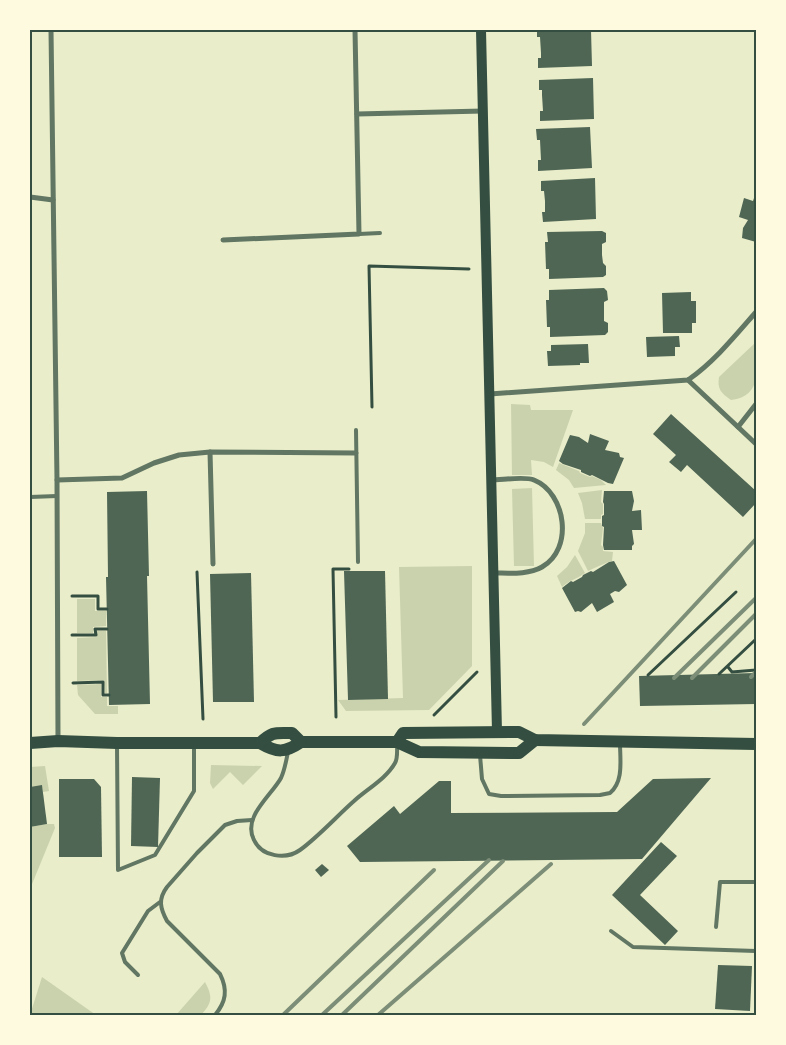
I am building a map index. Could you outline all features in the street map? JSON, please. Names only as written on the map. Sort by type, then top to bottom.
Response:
[{"type":"main road","points":[[481,30],[497,732]]},
{"type":"main road","points":[[397,742],[403,733],[519,732],[534,740],[620,740],[756,744]]},
{"type":"main road","points":[[260,743],[270,733],[292,733],[302,742]]},
{"type":"main road","points":[[30,744],[58,741],[260,743],[271,750],[288,751],[302,742],[397,742],[419,752],[519,753],[534,740]]},
{"type":"street","points":[[51,30],[57,480],[58,741]]},
{"type":"street","points":[[222,240],[359,234],[355,30]]},
{"type":"street","points":[[357,114],[483,111]]},
{"type":"street","points":[[30,197],[53,200]]},
{"type":"street","points":[[490,394],[688,380],[714,358],[756,312]]},
{"type":"street","points":[[688,380],[756,444]]},
{"type":"street","points":[[738,427],[756,404]]},
{"type":"street","points":[[57,480],[122,478],[154,463],[179,455],[210,452],[356,453]]},
{"type":"street","points":[[210,452],[212,564]]},
{"type":"street","points":[[491,480],[532,479],[542,484],[556,502],[562,525],[562,539],[558,551],[552,560],[543,567],[533,571],[493,573]]},
{"type":"lane","points":[[359,234],[380,233]]},
{"type":"lane","points":[[356,430],[358,562]]},
{"type":"lane","points":[[30,496],[57,496]]},
{"type":"lane","points":[[480,753],[482,780],[489,794],[501,796],[600,794],[610,793],[620,776],[620,740]]},
{"type":"lane","points":[[288,751],[286,767],[261,803],[252,820],[251,831],[253,840],[267,854],[287,855],[299,850],[354,800],[389,772],[397,760],[397,742]]},
{"type":"lane","points":[[117,743],[118,870],[156,855],[194,791],[194,743]]},
{"type":"lane","points":[[215,1015],[225,999],[224,981],[220,974],[167,921],[162,912],[160,902],[167,887],[225,825],[237,821],[252,820]]},
{"type":"lane","points":[[716,926],[720,882],[756,882]]},
{"type":"lane","points":[[138,975],[126,962],[122,953],[148,912],[160,902]]},
{"type":"lane","points":[[611,931],[633,947],[756,951]]},
{"type":"path","points":[[372,408],[368,266],[469,269]]},
{"type":"path","points":[[336,717],[333,569],[355,568]]},
{"type":"path","points":[[197,572],[203,720]]},
{"type":"path","points":[[648,676],[736,592]]},
{"type":"path","points":[[72,596],[98,596],[98,609],[107,609]]},
{"type":"path","points":[[72,635],[96,635],[95,629],[107,629]]},
{"type":"path","points":[[719,674],[756,639]]},
{"type":"path","points":[[728,667],[732,672],[756,670]]},
{"type":"path","points":[[432,717],[478,672]]},
{"type":"path","points":[[73,683],[103,682],[103,695],[109,695]]},
{"type":"green space","points":[[756,342],[757,370],[753,386],[749,393],[731,400],[720,390],[719,377]]},
{"type":"green space","points":[[511,404],[530,405],[531,410],[573,410],[553,467],[544,462],[531,460],[532,475],[512,475]]},
{"type":"green space","points":[[559,463],[601,480],[606,485],[574,488],[569,480],[556,470]]},
{"type":"green space","points":[[532,488],[534,566],[514,566],[512,489]]},
{"type":"green space","points":[[602,490],[603,514],[601,519],[585,519],[578,493]]},
{"type":"green space","points":[[585,523],[601,523],[603,528],[601,545],[603,551],[613,552],[612,561],[588,571],[578,551],[585,533]]},
{"type":"green space","points":[[575,555],[585,573],[562,587],[557,576],[567,567]]},
{"type":"green space","points":[[472,566],[472,666],[429,710],[346,711],[338,700],[403,698],[399,567]]},
{"type":"green space","points":[[77,599],[95,599],[95,611],[106,611],[106,626],[93,627],[93,633],[77,633]]},
{"type":"green space","points":[[97,631],[106,631],[107,693],[105,693],[104,680],[77,681],[77,638],[97,637]]},
{"type":"green space","points":[[101,684],[101,697],[107,697],[107,706],[118,706],[118,714],[95,714],[78,695],[77,685]]},
{"type":"green space","points":[[211,765],[262,766],[243,785],[230,772],[213,789],[210,783]]},
{"type":"green space","points":[[45,766],[49,791],[43,792],[42,786],[30,787],[30,767]]},
{"type":"green space","points":[[54,824],[55,828],[30,889],[30,827]]},
{"type":"green space","points":[[42,977],[96,1015],[30,1015]]},
{"type":"green space","points":[[205,982],[210,1000],[201,1015],[176,1015]]},
{"type":"building","points":[[537,30],[591,30],[592,66],[538,68],[538,58],[541,58],[541,53],[540,37],[537,37]]},
{"type":"building","points":[[593,78],[594,119],[540,121],[540,111],[543,111],[542,90],[539,90],[539,80]]},
{"type":"building","points":[[590,127],[592,168],[538,171],[538,160],[541,160],[540,140],[537,140],[536,129]]},
{"type":"building","points":[[595,178],[596,219],[543,222],[542,212],[545,212],[545,201],[544,191],[541,191],[541,181]]},
{"type":"building","points":[[755,186],[756,242],[742,238],[743,228],[748,220],[739,217],[744,198],[753,201]]},
{"type":"building","points":[[602,231],[606,233],[606,242],[602,244],[602,255],[603,263],[606,266],[606,275],[603,277],[549,279],[549,269],[546,269],[545,242],[548,242],[547,232]]},
{"type":"building","points":[[604,288],[607,291],[608,300],[604,302],[604,321],[608,323],[608,332],[605,335],[550,337],[550,327],[547,327],[546,300],[549,300],[549,290]]},
{"type":"building","points":[[691,292],[691,301],[696,301],[696,323],[692,323],[692,333],[663,333],[662,293]]},
{"type":"building","points":[[679,336],[680,347],[675,347],[675,356],[647,357],[646,337]]},
{"type":"building","points":[[588,344],[589,363],[548,366],[547,351],[551,351],[551,345]]},
{"type":"building","points":[[671,414],[756,491],[756,503],[743,517],[687,465],[681,472],[669,462],[676,455],[653,434]]},
{"type":"building","points":[[590,434],[609,441],[605,450],[619,453],[620,457],[624,458],[613,484],[592,475],[590,476],[559,461],[570,435],[579,437],[588,443]]},
{"type":"building","points":[[147,491],[150,704],[109,705],[106,577],[108,577],[107,492]]},
{"type":"building","points":[[604,491],[632,491],[634,501],[632,511],[641,510],[642,530],[632,530],[634,544],[632,550],[604,550],[602,516],[604,515]]},
{"type":"building","points":[[614,561],[627,585],[619,592],[615,591],[610,594],[614,602],[597,612],[592,603],[581,612],[575,612],[562,588],[571,581],[573,582],[583,575]]},
{"type":"building","points":[[344,571],[385,571],[388,699],[348,700]]},
{"type":"building","points":[[251,573],[254,702],[213,702],[210,574]]},
{"type":"building","points":[[756,673],[756,704],[640,706],[639,676]]},
{"type":"building","points":[[132,777],[160,778],[158,847],[131,846]]},
{"type":"building","points":[[711,778],[642,859],[360,862],[347,846],[394,806],[400,814],[439,781],[451,781],[451,813],[617,812],[653,779]]},
{"type":"building","points":[[59,779],[94,779],[101,787],[102,857],[59,857]]},
{"type":"building","points":[[42,785],[47,824],[30,827],[30,787]]},
{"type":"building","points":[[661,842],[677,856],[640,895],[678,931],[665,945],[612,895]]},
{"type":"building","points":[[322,864],[329,870],[321,877],[315,870]]},
{"type":"building","points":[[718,965],[752,966],[750,1011],[715,1009]]},
{"type":"railway","points":[[584,724],[756,539]]},
{"type":"railway","points":[[674,678],[756,598]]},
{"type":"railway","points":[[692,678],[756,614]]},
{"type":"railway","points":[[751,677],[756,672]]},
{"type":"railway","points":[[322,1015],[489,860]]},
{"type":"railway","points":[[342,1015],[503,861]]},
{"type":"railway","points":[[378,1015],[551,864]]},
{"type":"railway","points":[[283,1015],[434,870]]}]
